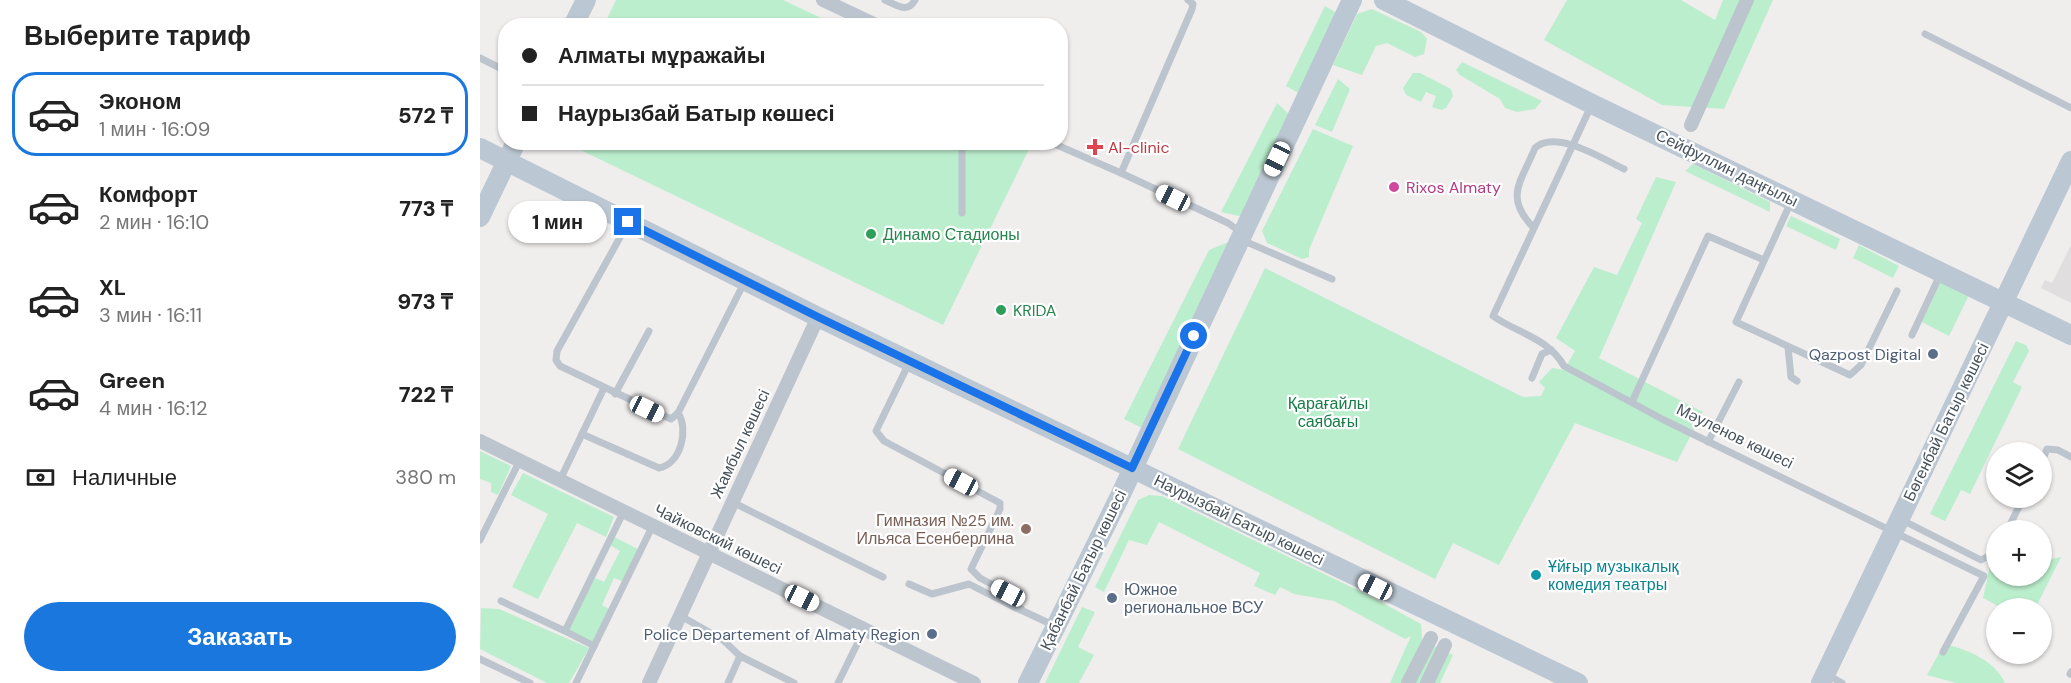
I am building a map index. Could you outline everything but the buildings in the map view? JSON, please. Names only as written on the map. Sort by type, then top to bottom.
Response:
[{"type":"main road","points":[[577,18],[586,0]]},
{"type":"main road","name":"Қабанбай Батыр көшесі","points":[[1028,683],[1132,468],[1352,0]]},
{"type":"main road","name":"Сейфуллин даңғылы","points":[[1384,0],[1592,104],[2071,335]]},
{"type":"main road","name":"Наурызбай Батыр көшесі","points":[[480,148],[818,317],[1578,683]]},
{"type":"main road","points":[[480,217],[512,150]]},
{"type":"main road","name":"Бөгенбай Батыр көшесі","points":[[1829,680],[1896,525],[2071,161]]},
{"type":"street","points":[[823,0],[861,18]]},
{"type":"street","points":[[1691,124],[1748,0]]},
{"type":"street","name":"Жамбыл көшесі","points":[[648,683],[818,317]]},
{"type":"street","name":"Чайковский көшесі","points":[[480,441],[707,552],[862,624],[974,683]]},
{"type":"street","points":[[1408,683],[1431,638]]},
{"type":"street","points":[[1427,683],[1445,645]]},
{"type":"lane","points":[[885,0],[903,9],[909,7],[915,0]]},
{"type":"lane","points":[[1121,173],[1192,9],[1193,4],[1188,0]]},
{"type":"lane","points":[[1925,34],[2071,108]]},
{"type":"lane","points":[[480,58],[498,67]]},
{"type":"lane","points":[[1532,378],[1542,354],[1551,350],[1531,335],[1495,318],[1492,313],[1592,104]]},
{"type":"lane","points":[[1533,227],[1522,216],[1516,201],[1517,191],[1535,148],[1549,141],[1572,144],[1624,169]]},
{"type":"lane","points":[[962,150],[962,213]]},
{"type":"lane","points":[[1068,150],[1228,223],[1241,236],[1332,279]]},
{"type":"lane","points":[[1792,199],[1736,322],[1850,375],[1861,365],[1897,291]]},
{"type":"lane","points":[[628,222],[557,351],[556,360],[560,366],[615,394],[663,417],[671,419],[678,413],[746,280]]},
{"type":"lane","points":[[1632,402],[1708,236],[1764,260]]},
{"type":"lane","points":[[1911,335],[1941,273]]},
{"type":"lane","points":[[615,394],[648,331]]},
{"type":"lane","points":[[1788,347],[1791,377],[1797,381]]},
{"type":"lane","name":"Мәуленов көшесі","points":[[1551,350],[1557,354],[1564,366],[1708,442],[1896,525]]},
{"type":"lane","points":[[910,361],[876,431],[884,441],[1000,503],[1000,509],[971,569],[981,578],[1008,593],[1023,611]]},
{"type":"lane","points":[[1708,442],[1739,382]]},
{"type":"lane","points":[[560,480],[604,388]]},
{"type":"lane","points":[[582,434],[659,468],[665,467],[673,462],[685,434],[685,423],[678,413]]},
{"type":"lane","points":[[2052,450],[2058,450],[2071,457]]},
{"type":"lane","points":[[480,540],[520,460]]},
{"type":"lane","points":[[732,502],[883,577]]},
{"type":"lane","points":[[565,631],[624,511]]},
{"type":"lane","points":[[576,683],[652,525]]},
{"type":"lane","points":[[1896,525],[1982,560],[1986,558]]},
{"type":"lane","points":[[1896,525],[1984,576],[1944,652]]},
{"type":"lane","points":[[909,584],[932,594],[969,584],[1055,626]]},
{"type":"lane","points":[[501,601],[594,646]]},
{"type":"lane","points":[[680,615],[723,640],[740,656],[794,683]]},
{"type":"lane","points":[[838,683],[862,624]]},
{"type":"lane","points":[[728,683],[740,656]]},
{"type":"lane","points":[[480,659],[530,683]]},
{"type":"shaded area","points":[[2071,245],[2071,303],[2041,288],[2045,280],[2052,283]]},
{"type":"green space","points":[[616,0],[783,0],[821,18],[607,18]]},
{"type":"green space","points":[[1567,0],[1681,0],[1715,20],[1723,0],[1773,0],[1724,109],[1662,105],[1544,40]]},
{"type":"green space","points":[[1325,6],[1340,15],[1302,95],[1286,86]]},
{"type":"green space","points":[[1372,9],[1421,32],[1427,39],[1424,54],[1415,57],[1387,43],[1376,46],[1362,75],[1333,65],[1357,14]]},
{"type":"green space","points":[[1462,62],[1542,101],[1535,109],[1517,112],[1505,108],[1500,99],[1460,75],[1456,70]]},
{"type":"green space","points":[[1413,73],[1420,73],[1451,89],[1453,96],[1446,108],[1441,110],[1432,107],[1436,96],[1426,92],[1421,102],[1406,95],[1403,88]]},
{"type":"green space","points":[[1338,79],[1350,89],[1332,132],[1315,125]]},
{"type":"green space","points":[[1277,103],[1292,117],[1244,217],[1221,212]]},
{"type":"green space","points":[[1313,129],[1353,146],[1309,250],[1309,257],[1302,259],[1267,243],[1262,231]]},
{"type":"green space","name":"Динамо Стадионы","points":[[580,150],[1029,150],[943,325]]},
{"type":"green space","points":[[1693,164],[1770,202],[1770,212],[1685,171]]},
{"type":"green space","name":"Қарағайлы саябағы","points":[[1656,177],[1676,182],[1599,358],[1703,412],[1677,462],[1575,423],[1499,565],[1453,543],[1435,579],[1178,449],[1265,268],[1523,397],[1541,396],[1545,388],[1539,382],[1552,368],[1564,370],[1575,351],[1556,338],[1594,267],[1617,275],[1642,223],[1636,219]]},
{"type":"green space","points":[[1791,216],[1840,239],[1836,250],[1786,226]]},
{"type":"green space","points":[[1231,241],[1142,428],[1124,419],[1209,250]]},
{"type":"green space","points":[[1859,245],[1899,266],[1893,278],[1853,258]]},
{"type":"green space","points":[[1942,279],[1965,290],[1968,297],[1949,336],[1922,322]]},
{"type":"green space","points":[[2016,341],[2026,345],[2029,351],[2013,382],[2022,387],[1995,442],[1986,442],[1986,461],[1970,494],[1961,490],[1945,521],[1930,514]]},
{"type":"green space","points":[[480,451],[511,466],[498,495],[491,492],[491,483],[480,479]]},
{"type":"green space","points":[[523,473],[614,517],[606,537],[577,523],[538,599],[512,587],[548,514],[511,495]]},
{"type":"green space","points":[[1149,495],[1162,496],[1370,596],[1421,624],[1422,640],[1453,655],[1440,683],[1390,683],[1411,636],[1405,639],[1334,601],[1294,594],[1280,587],[1275,595],[1254,586],[1260,573],[1159,522],[1147,545],[1129,540],[1104,592],[1095,587],[1138,500]]},
{"type":"green space","points":[[614,537],[640,550],[624,582],[614,578],[602,605],[611,610],[593,643],[568,630],[595,578],[604,582],[620,551],[610,545]]},
{"type":"green space","points":[[2061,557],[2052,575],[2052,559]]},
{"type":"green space","points":[[1986,584],[1986,586],[2046,586],[2040,598],[1983,598]]},
{"type":"green space","points":[[1082,607],[1095,612],[1078,647],[1094,655],[1079,683],[1045,683]]},
{"type":"green space","points":[[481,608],[499,609],[589,648],[569,683],[547,683],[480,649]]},
{"type":"green space","points":[[1944,644],[1962,649],[1986,661],[2005,683],[1956,683],[1927,675]]},
{"type":"place","name":"Al-clinic","points":[[1095,147]]},
{"type":"place","name":"Rixos Almaty","points":[[1394,187]]},
{"type":"place","name":"Динамо Стадионы","points":[[871,234]]},
{"type":"place","name":"KRIDA","points":[[1001,310]]},
{"type":"place","name":"Qazpost Digital","points":[[1933,354]]},
{"type":"place","name":"Гимназия №25 им. Ильяса Есенберлина","points":[[1026,529]]},
{"type":"place","name":"Ұйғыр музыкалық комедия театры","points":[[1536,575]]},
{"type":"place","name":"Южное региональное ВСУ","points":[[1112,598]]},
{"type":"place","name":"Police Departement of Almaty Region","points":[[932,634]]},
{"type":"route","points":[[628,222],[818,317],[1132,468],[1194,336]]}]
